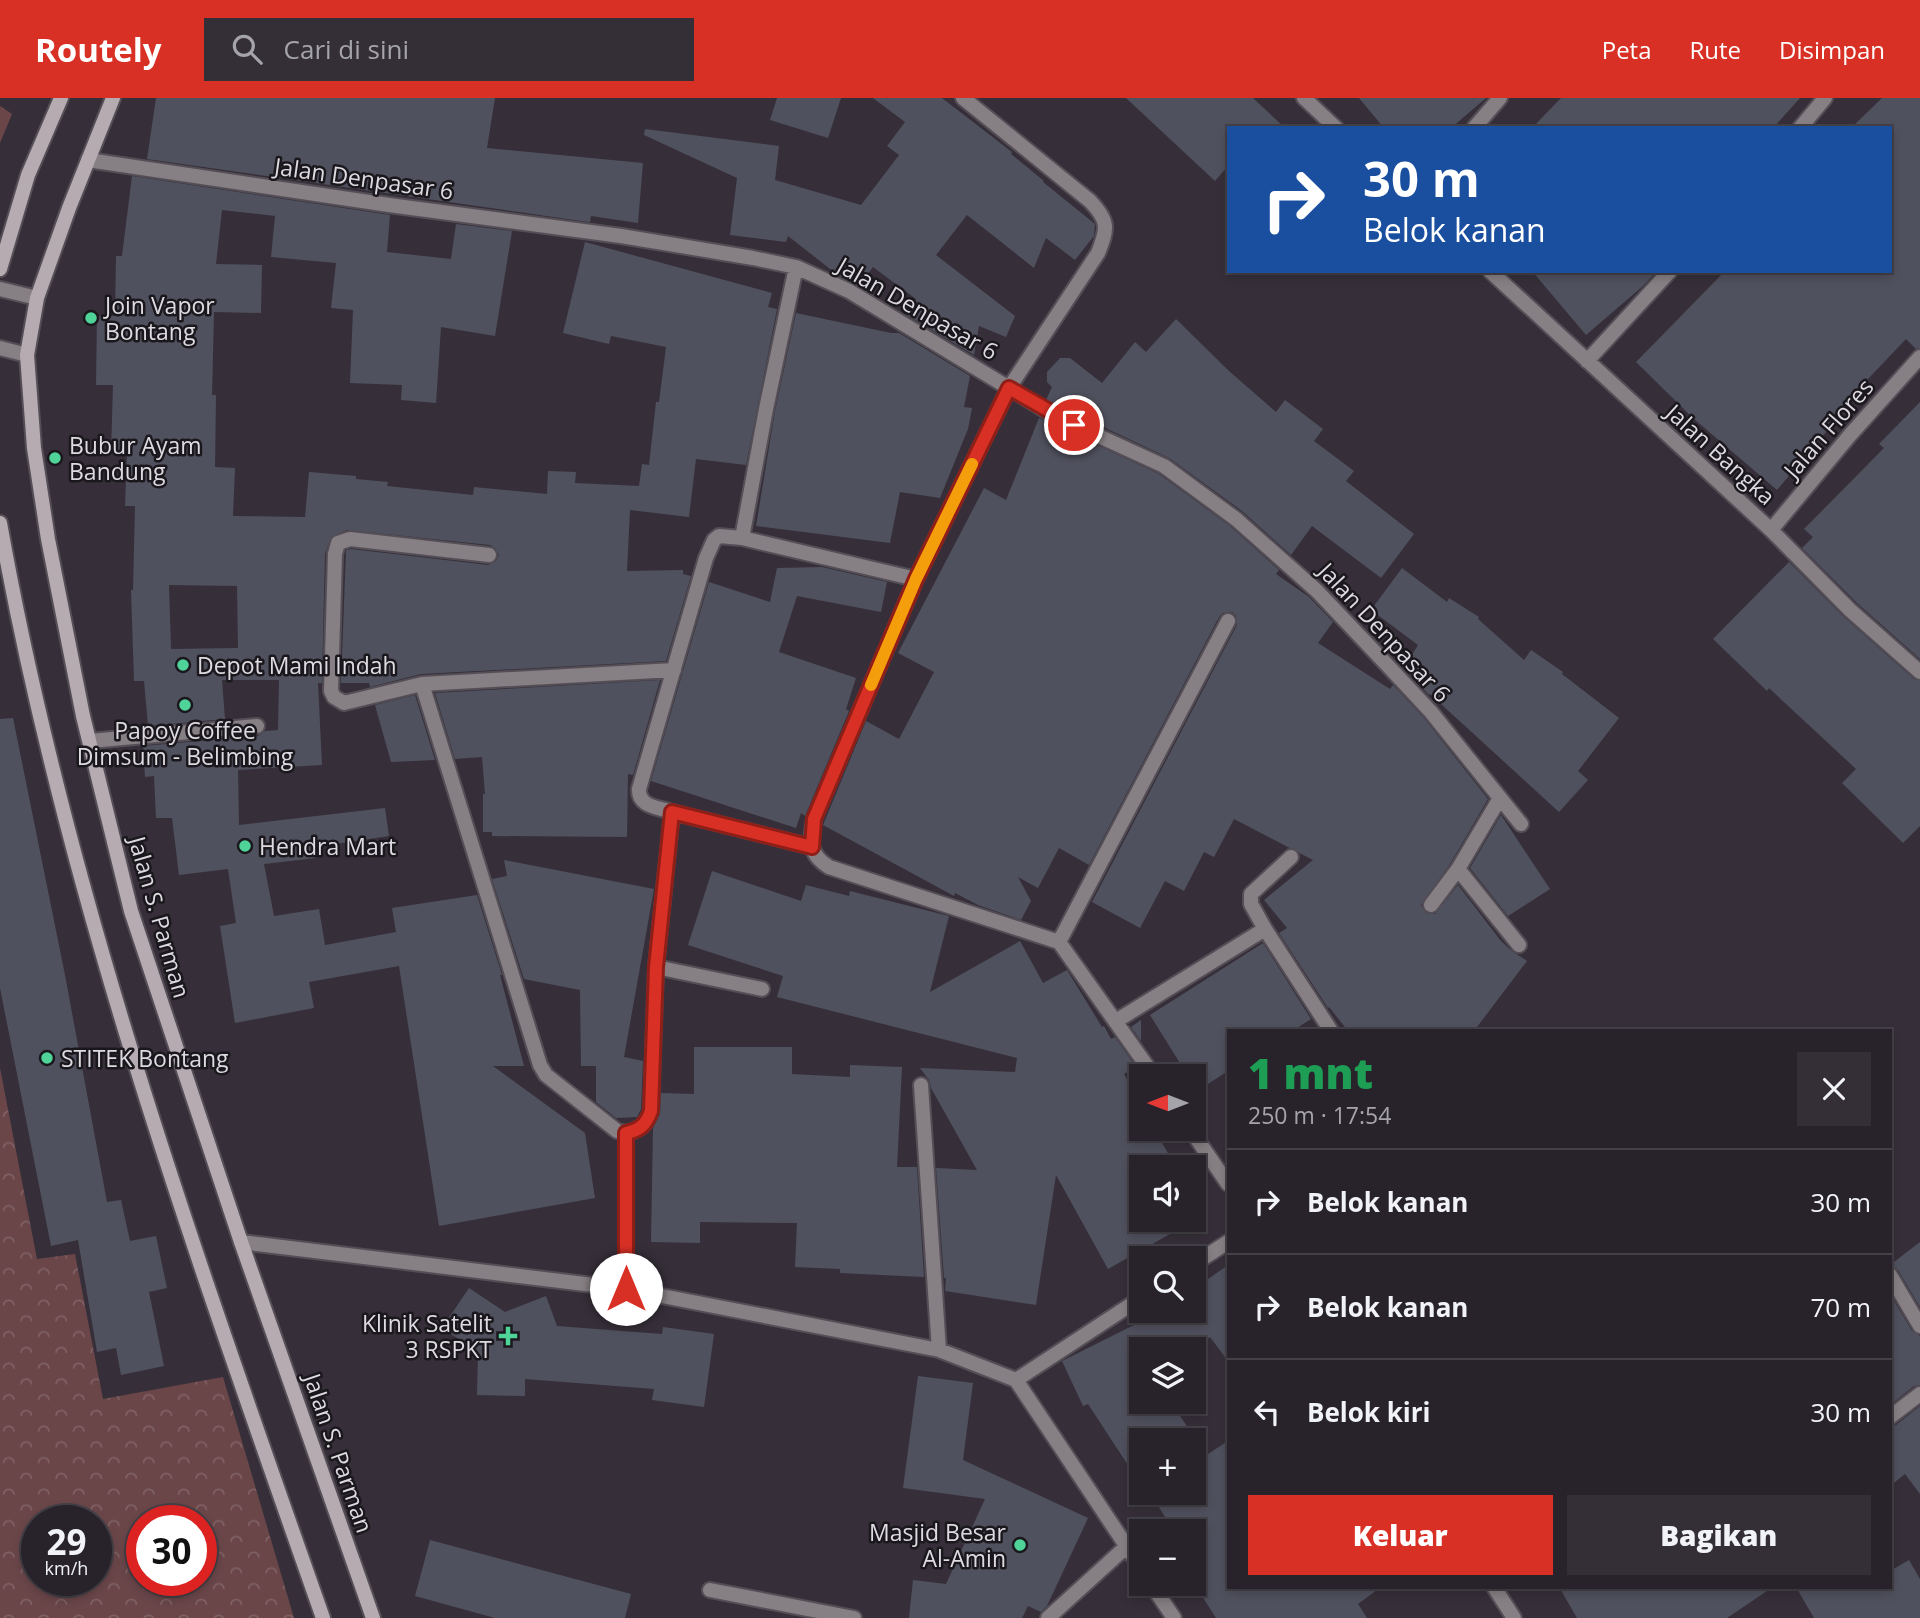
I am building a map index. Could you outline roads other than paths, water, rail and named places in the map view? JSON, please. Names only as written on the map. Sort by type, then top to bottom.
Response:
[{"type":"main road","points":[[0,269],[28,175],[61,98]]},
{"type":"main road","name":"Jalan S. Parman","points":[[113,98],[37,298],[27,355],[34,448],[48,539],[90,741],[131,911],[241,1242],[373,1618]]},
{"type":"main road","points":[[0,523],[18,623],[98,944],[204,1278],[323,1618]]},
{"type":"street","points":[[963,98],[1090,201],[1104,216],[1106,233],[1098,253],[1009,388],[916,579],[814,819],[812,847],[818,860],[829,867],[1059,942],[1145,1064]]},
{"type":"street","points":[[1304,98],[1334,126]]},
{"type":"street","points":[[1476,126],[1500,98]]},
{"type":"street","points":[[1802,126],[1825,98]]},
{"type":"street","name":"Jalan Denpasar 6","points":[[88,160],[621,236],[796,267],[849,291],[1055,416],[1164,466],[1236,519],[1317,591],[1430,712],[1521,824]]},
{"type":"street","points":[[742,538],[796,267]]},
{"type":"street","name":"Jalan Bangka","points":[[1492,273],[1771,530],[1850,610],[1920,672]]},
{"type":"street","points":[[1587,361],[1668,273]]},
{"type":"street","points":[[0,289],[37,298]]},
{"type":"street","points":[[0,348],[27,355]]},
{"type":"street","name":"Jalan Flores","points":[[1771,530],[1850,435],[1920,357]]},
{"type":"street","points":[[812,847],[672,812],[642,803],[639,798],[699,579],[714,540],[727,535],[916,579]]},
{"type":"street","points":[[489,555],[350,539],[338,542],[335,554],[331,691],[334,697],[344,703],[422,684],[674,670]]},
{"type":"street","points":[[1059,942],[1228,621]]},
{"type":"street","points":[[422,684],[540,1065],[546,1075],[617,1131],[626,1133],[642,1128],[651,1111],[656,967],[672,812]]},
{"type":"street","points":[[90,741],[257,726]]},
{"type":"street","points":[[1430,905],[1458,869],[1500,798]]},
{"type":"street","points":[[1291,857],[1251,894],[1251,904],[1330,1029]]},
{"type":"street","points":[[1458,869],[1518,946]]},
{"type":"street","points":[[1115,1021],[1265,929]]},
{"type":"street","points":[[656,967],[762,989]]},
{"type":"street","points":[[921,1085],[939,1349]]},
{"type":"street","points":[[626,1133],[626,1289]]},
{"type":"street","points":[[1198,1141],[1227,1183]]},
{"type":"street","points":[[241,1242],[626,1289],[939,1349],[1016,1380],[1129,1549]]},
{"type":"street","points":[[1206,1256],[1227,1242]]},
{"type":"street","points":[[1892,1278],[1920,1326]]},
{"type":"street","points":[[1016,1380],[1129,1306]]},
{"type":"street","points":[[1892,1416],[1920,1394]]},
{"type":"street","points":[[1048,1618],[1127,1546]]},
{"type":"street","points":[[1495,1589],[1514,1618]]},
{"type":"street","points":[[710,1590],[854,1618]]},
{"type":"street","points":[[1159,1596],[1174,1618]]},
{"type":"place","name":"Join Vapor Bontang","points":[[91,318]]},
{"type":"place","name":"Bubur Ayam Bandung","points":[[55,458]]},
{"type":"place","name":"Depot Mami Indah","points":[[183,665]]},
{"type":"place","name":"Papoy Coffee Dimsum - Belimbing","points":[[185,705]]},
{"type":"place","name":"Hendra Mart","points":[[245,846]]},
{"type":"place","name":"STITEK Bontang","points":[[47,1058]]},
{"type":"place","name":"Klinik Satelit 3 RSPKT","points":[[508,1336]]},
{"type":"place","name":"Masjid Besar Al-Amin","points":[[1020,1545]]}]
